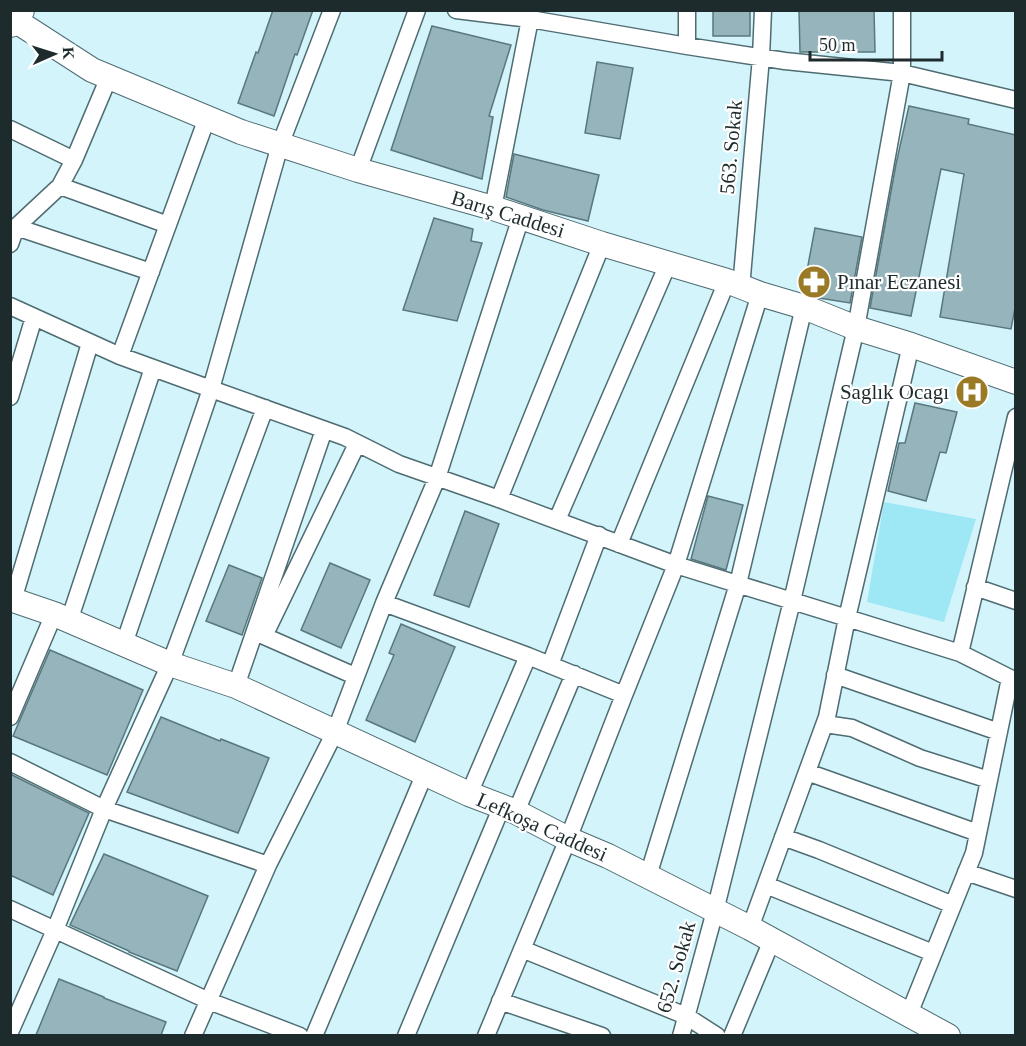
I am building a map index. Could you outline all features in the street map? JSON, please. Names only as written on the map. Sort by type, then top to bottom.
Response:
[{"type":"street","points":[[124,644],[211,389],[280,145],[332,10]]},
{"type":"street","points":[[358,170],[417,10]]},
{"type":"street","points":[[456,10],[529,15],[687,46],[902,73],[1016,100]]},
{"type":"street","points":[[687,10],[687,46]]},
{"type":"street","name":"563. Sokak","points":[[742,288],[763,10]]},
{"type":"street","name":"652. Sokak","points":[[681,1035],[716,911],[856,328],[902,73],[902,10]]},
{"type":"street","points":[[493,208],[529,15]]},
{"type":"street","name":"Barış Caddesi","points":[[14,17],[92,70],[241,132],[358,170],[493,208],[804,307],[856,328],[1016,382]]},
{"type":"street","points":[[10,244],[16,226],[60,186],[109,77]]},
{"type":"street","points":[[120,356],[207,118]]},
{"type":"street","points":[[10,129],[74,159]]},
{"type":"street","points":[[60,186],[168,225]]},
{"type":"street","points":[[193,1035],[210,1001],[268,865],[335,732],[384,603],[437,478],[521,217]]},
{"type":"street","points":[[16,226],[151,272]]},
{"type":"street","points":[[500,499],[602,244]]},
{"type":"street","points":[[557,520],[668,264]]},
{"type":"street","points":[[619,544],[742,288]]},
{"type":"street","points":[[486,1035],[568,839],[676,565],[742,288]]},
{"type":"street","points":[[10,306],[120,356],[324,430],[399,464],[599,535],[676,565],[960,653],[1013,679],[999,732],[974,853],[909,1014]]},
{"type":"street","points":[[648,876],[738,584],[804,307]]},
{"type":"street","points":[[10,397],[34,317]]},
{"type":"street","points":[[12,600],[90,343]]},
{"type":"street","points":[[750,928],[825,724],[847,618],[911,345]]},
{"type":"street","points":[[10,717],[62,618],[153,368]]},
{"type":"street","points":[[10,1032],[55,930],[104,809],[170,664],[265,408]]},
{"type":"street","points":[[960,653],[1016,417]]},
{"type":"street","points":[[236,686],[324,430]]},
{"type":"street","points":[[356,676],[264,636],[357,444]]},
{"type":"street","points":[[550,665],[599,535]]},
{"type":"street","points":[[975,587],[1016,601]]},
{"type":"street","name":"Lefkoşa Caddesi","points":[[12,600],[62,618],[170,664],[236,686],[469,794],[509,809],[750,928],[909,1014],[937,1033]]},
{"type":"street","points":[[384,603],[528,656],[624,695]]},
{"type":"street","points":[[469,794],[528,656]]},
{"type":"street","points":[[406,1035],[509,809],[574,674]]},
{"type":"street","points":[[835,675],[999,732]]},
{"type":"street","points":[[825,724],[852,728],[920,758],[989,780]]},
{"type":"street","points":[[10,762],[104,809],[268,865]]},
{"type":"street","points":[[807,772],[978,833]]},
{"type":"street","points":[[314,1035],[425,773]]},
{"type":"street","points":[[783,837],[953,905]]},
{"type":"street","points":[[966,872],[1016,889]]},
{"type":"street","points":[[765,885],[933,953]]},
{"type":"street","points":[[10,909],[210,1001],[300,1035]]},
{"type":"street","points":[[732,1035],[772,940]]},
{"type":"street","points":[[522,949],[686,1016],[717,1035]]},
{"type":"street","points":[[500,1001],[602,1035]]},
{"type":"shaded area","points":[[884,502],[976,519],[944,622],[867,602]]},
{"type":"building","points":[[273,10],[313,10],[274,116],[238,103]]},
{"type":"building","points":[[713,10],[750,10],[750,36],[713,36]]},
{"type":"building","points":[[799,10],[874,10],[875,52],[800,52]]},
{"type":"building","points":[[432,26],[511,45],[489,116],[493,117],[482,179],[391,150]]},
{"type":"building","points":[[597,62],[633,68],[620,139],[585,133]]},
{"type":"building","points":[[909,106],[969,119],[968,124],[1016,135],[1016,303],[1011,329],[940,317],[964,174],[941,169],[911,316],[870,308]]},
{"type":"building","points":[[514,154],[599,175],[588,221],[543,210],[506,197]]},
{"type":"building","points":[[434,218],[473,229],[471,241],[482,243],[457,321],[403,310]]},
{"type":"building","points":[[815,228],[862,237],[850,303],[819,298],[803,292]]},
{"type":"building","points":[[915,403],[957,412],[946,453],[940,452],[926,501],[888,491],[899,443],[905,443]]},
{"type":"building","points":[[708,496],[743,505],[726,570],[691,559]]},
{"type":"building","points":[[465,511],[499,524],[469,607],[434,595]]},
{"type":"building","points":[[330,563],[370,580],[341,648],[301,630]]},
{"type":"building","points":[[229,565],[262,578],[242,635],[206,621]]},
{"type":"building","points":[[401,624],[455,647],[415,742],[366,720],[394,655],[389,653]]},
{"type":"building","points":[[50,650],[143,690],[107,775],[13,736]]},
{"type":"building","points":[[161,717],[269,758],[238,833],[127,792]]},
{"type":"building","points":[[10,774],[89,813],[53,895],[10,875]]},
{"type":"building","points":[[104,854],[208,896],[177,971],[70,925]]},
{"type":"building","points":[[59,979],[166,1022],[161,1035],[36,1035]]},
{"type":"place","name":"Pınar Eczanesi","points":[[814,282]]},
{"type":"place","name":"Saglık Ocagı","points":[[972,392]]}]
